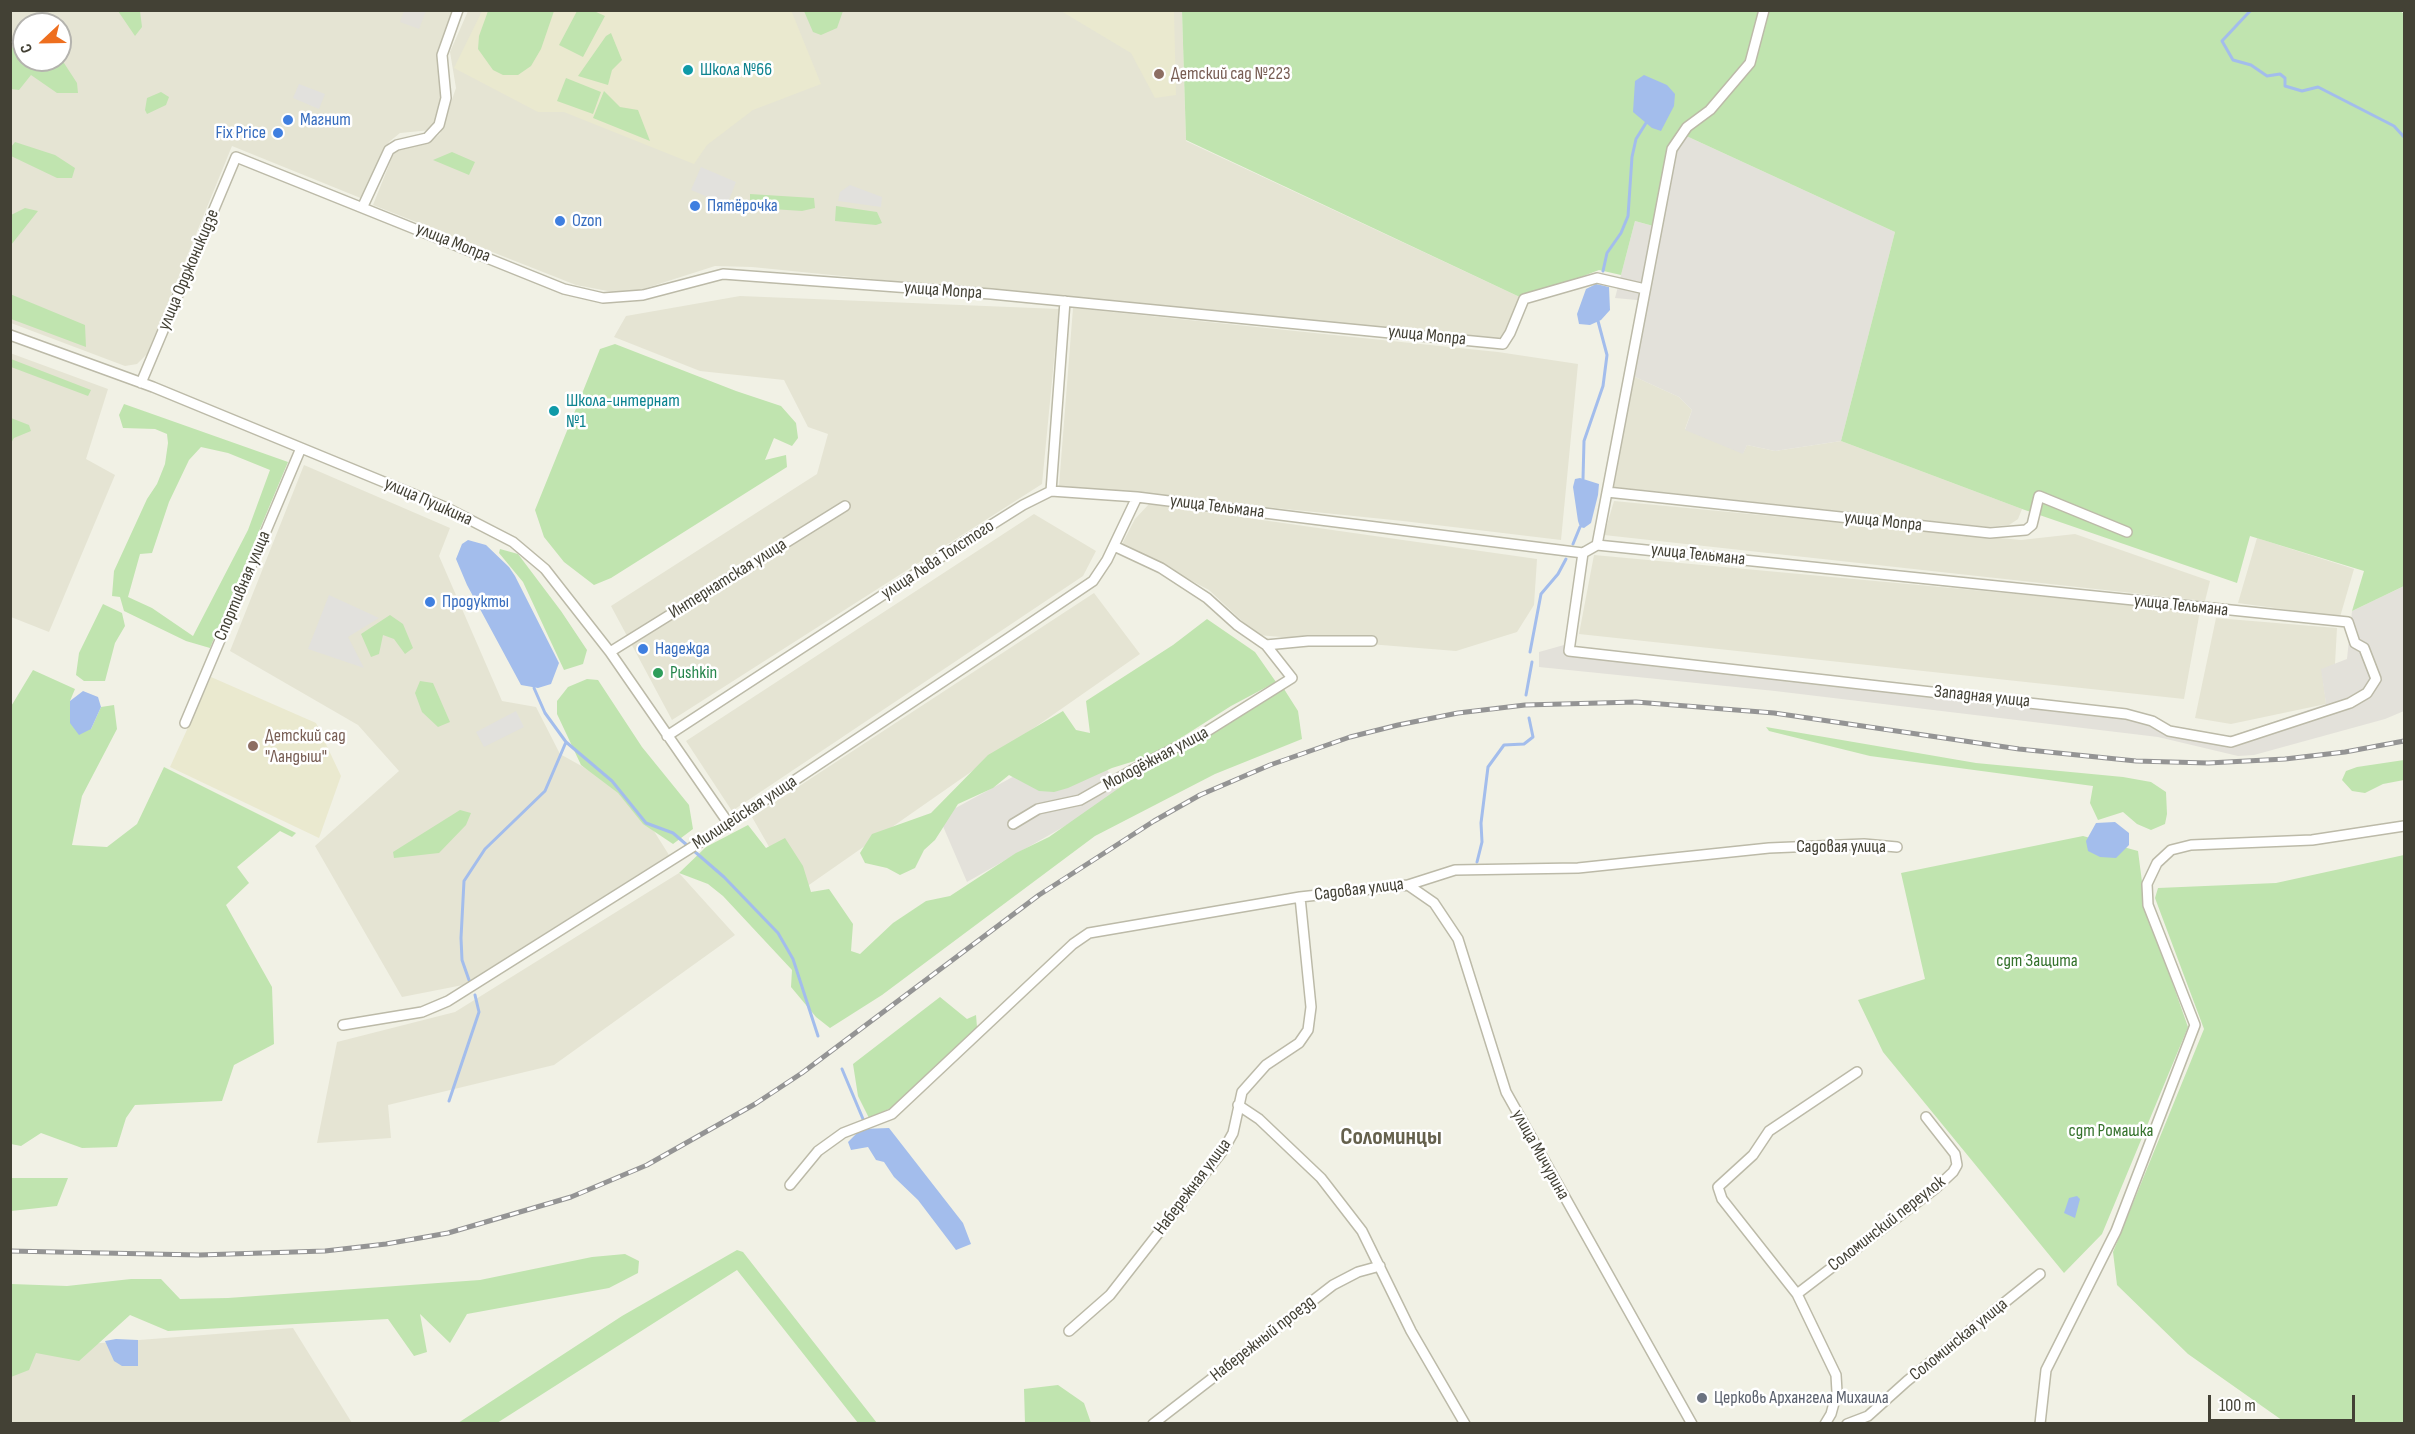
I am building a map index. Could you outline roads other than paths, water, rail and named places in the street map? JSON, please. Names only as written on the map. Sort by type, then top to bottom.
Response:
[{"type":"street","points":[[363,206],[389,150],[427,138],[442,118],[446,98],[442,54],[458,10]]},
{"type":"street","points":[[1583,553],[1597,545],[1672,149],[1687,127],[1710,110],[1750,63],[1764,10]]},
{"type":"street","name":"улица Мопра","points":[[236,157],[363,206],[564,290],[603,298],[643,295],[723,274],[1065,302],[1503,344],[1524,299],[1597,278],[1645,289]]},
{"type":"street","name":"улица Орджоникидзе","points":[[141,383],[236,157]]},
{"type":"street","points":[[1051,491],[1065,302]]},
{"type":"street","name":"улица Пушкина","points":[[10,335],[141,383],[447,508],[513,542],[545,569],[610,652],[729,824]]},
{"type":"street","name":"Спортивная улица","points":[[184,723],[301,448]]},
{"type":"street","name":"улица Тельмана","points":[[1051,491],[1137,497],[1583,553]]},
{"type":"street","name":"улица Льва Толстого","points":[[667,736],[987,527],[1051,491]]},
{"type":"street","name":"улица Мопра","points":[[1607,492],[1990,533],[2026,530],[2032,525],[2039,496],[2127,532]]},
{"type":"street","name":"Милицейская улица","points":[[343,1025],[422,1012],[444,1003],[729,824],[1093,581],[1114,546],[1137,497]]},
{"type":"street","name":"Интернатская улица","points":[[610,652],[845,506]]},
{"type":"street","name":"улица Тельмана","points":[[1597,545],[2348,622],[2355,643],[2364,648],[2376,679]]},
{"type":"street","points":[[1114,546],[1161,568],[1207,598],[1237,625],[1266,645],[1308,641],[1372,641]]},
{"type":"street","name":"Западная улица","points":[[1583,553],[1569,651],[2126,714],[2152,721],[2169,731],[2231,742],[2350,703],[2367,693],[2376,679]]},
{"type":"street","name":"Молодёжная улица","points":[[1013,824],[1038,809],[1080,800],[1145,763],[1201,735],[1292,678],[1266,645]]},
{"type":"street","points":[[2040,1424],[2046,1370],[2116,1231],[2195,1025],[2148,905],[2147,884],[2157,863],[2171,850],[2191,845],[2312,840],[2404,826]]},
{"type":"street","name":"Садовая улица","points":[[790,1185],[818,1151],[835,1139],[859,1125],[892,1114],[1073,944],[1089,933],[1300,897],[1408,885],[1455,870],[1578,868],[1769,848],[1864,844],[1896,847]]},
{"type":"street","name":"улица Мичурина","points":[[1408,885],[1434,903],[1458,939],[1506,1092],[1692,1424]]},
{"type":"street","name":"Набережная улица","points":[[1069,1331],[1110,1295],[1224,1149],[1233,1133],[1242,1092],[1266,1065],[1299,1043],[1308,1030],[1311,1007],[1300,897]]},
{"type":"street","points":[[1825,1424],[1831,1414],[1837,1392],[1836,1375],[1797,1294],[1722,1199],[1718,1187],[1753,1155],[1769,1131],[1857,1072]]},
{"type":"street","points":[[1238,1105],[1259,1119],[1321,1178],[1362,1232],[1411,1331],[1465,1424]]},
{"type":"street","name":"Соломинский переулок","points":[[1797,1294],[1936,1188],[1953,1172],[1957,1165],[1955,1154],[1926,1117]]},
{"type":"street","name":"Набережный проезд","points":[[1153,1424],[1332,1285],[1358,1272],[1380,1266]]},
{"type":"street","name":"Соломинская улица","points":[[1847,1424],[1868,1416],[1907,1381],[2040,1274]]},
{"type":"water","points":[[1644,75],[1667,85],[1675,94],[1674,106],[1661,131],[1652,128],[1633,112],[1635,81]]},
{"type":"water","points":[[1596,284],[1609,287],[1610,310],[1601,320],[1590,325],[1579,324],[1577,314],[1586,289]]},
{"type":"water","points":[[1580,478],[1599,484],[1591,523],[1584,528],[1580,527],[1578,521],[1573,487],[1575,479]]},
{"type":"water","points":[[468,540],[486,545],[515,576],[559,663],[551,684],[538,688],[521,685],[467,585],[456,559],[462,544]]},
{"type":"water","points":[[83,691],[98,697],[101,707],[91,729],[79,735],[70,723],[70,701]]},
{"type":"water","points":[[2115,822],[2129,833],[2129,845],[2116,858],[2100,857],[2088,851],[2086,841],[2096,823]]},
{"type":"water","points":[[889,1128],[963,1223],[971,1244],[956,1250],[918,1200],[894,1177],[884,1162],[876,1160],[868,1147],[851,1150],[848,1142],[861,1129]]},
{"type":"water","points":[[2077,1196],[2080,1199],[2075,1218],[2064,1213],[2069,1198]]},
{"type":"water","points":[[138,1340],[138,1366],[122,1366],[114,1361],[105,1341]]},
{"type":"waterway","points":[[2251,10],[2222,41],[2233,60],[2251,65],[2267,76],[2280,74],[2285,78],[2285,86],[2302,91],[2318,87],[2394,126],[2404,137]]},
{"type":"waterway","points":[[1603,271],[1607,253],[1621,233],[1628,216],[1632,157],[1636,139],[1646,123]]},
{"type":"waterway","points":[[1583,479],[1584,441],[1603,386],[1607,355],[1598,321]]},
{"type":"waterway","points":[[1573,544],[1580,527]]},
{"type":"waterway","points":[[1530,652],[1541,594],[1558,574],[1566,559]]},
{"type":"waterway","points":[[1526,695],[1532,662]]},
{"type":"waterway","points":[[534,688],[545,713],[566,742],[612,781],[646,823],[673,833],[688,846]]},
{"type":"waterway","points":[[1477,862],[1482,842],[1481,823],[1488,767],[1504,745],[1524,744],[1533,737],[1529,718]]},
{"type":"waterway","points":[[469,980],[462,960],[464,881],[485,849],[545,791],[566,742]]},
{"type":"waterway","points":[[694,851],[724,877],[778,933],[793,959],[818,1036]]},
{"type":"waterway","points":[[449,1101],[479,1012],[475,995]]},
{"type":"waterway","points":[[842,1069],[863,1119]]},
{"type":"railway","points":[[10,1251],[199,1255],[325,1251],[386,1244],[448,1233],[571,1197],[647,1165],[755,1104],[802,1073],[1039,895],[1154,821],[1200,795],[1270,765],[1350,737],[1398,725],[1458,713],[1525,705],[1636,702],[1774,713],[2019,749],[2136,761],[2208,763],[2285,759],[2345,752],[2404,741]]},
{"type":"place","name":"Школа №66","points":[[688,70]]},
{"type":"place","name":"Детский сад №223","points":[[1159,74]]},
{"type":"place","name":"Магнит","points":[[288,120]]},
{"type":"place","name":"Fix Price","points":[[278,133]]},
{"type":"place","name":"Пятёрочка","points":[[695,206]]},
{"type":"place","name":"Ozon","points":[[560,221]]},
{"type":"place","name":"Школа-интернат №1","points":[[554,411]]},
{"type":"place","name":"Продукты","points":[[430,602]]},
{"type":"place","name":"Надежда","points":[[643,649]]},
{"type":"place","name":"Pushkin","points":[[658,673]]},
{"type":"place","name":"Детский сад \"Ландыш\"","points":[[253,746]]},
{"type":"place","name":"Церковь Архангела Михаила","points":[[1702,1398]]},
{"type":"district","name":"Соломинцы","points":[[1391,1138]]},
{"type":"park label","name":"сдт Защита","points":[[2037,961]]},
{"type":"park label","name":"сдт Ромашка","points":[[2111,1131]]}]
